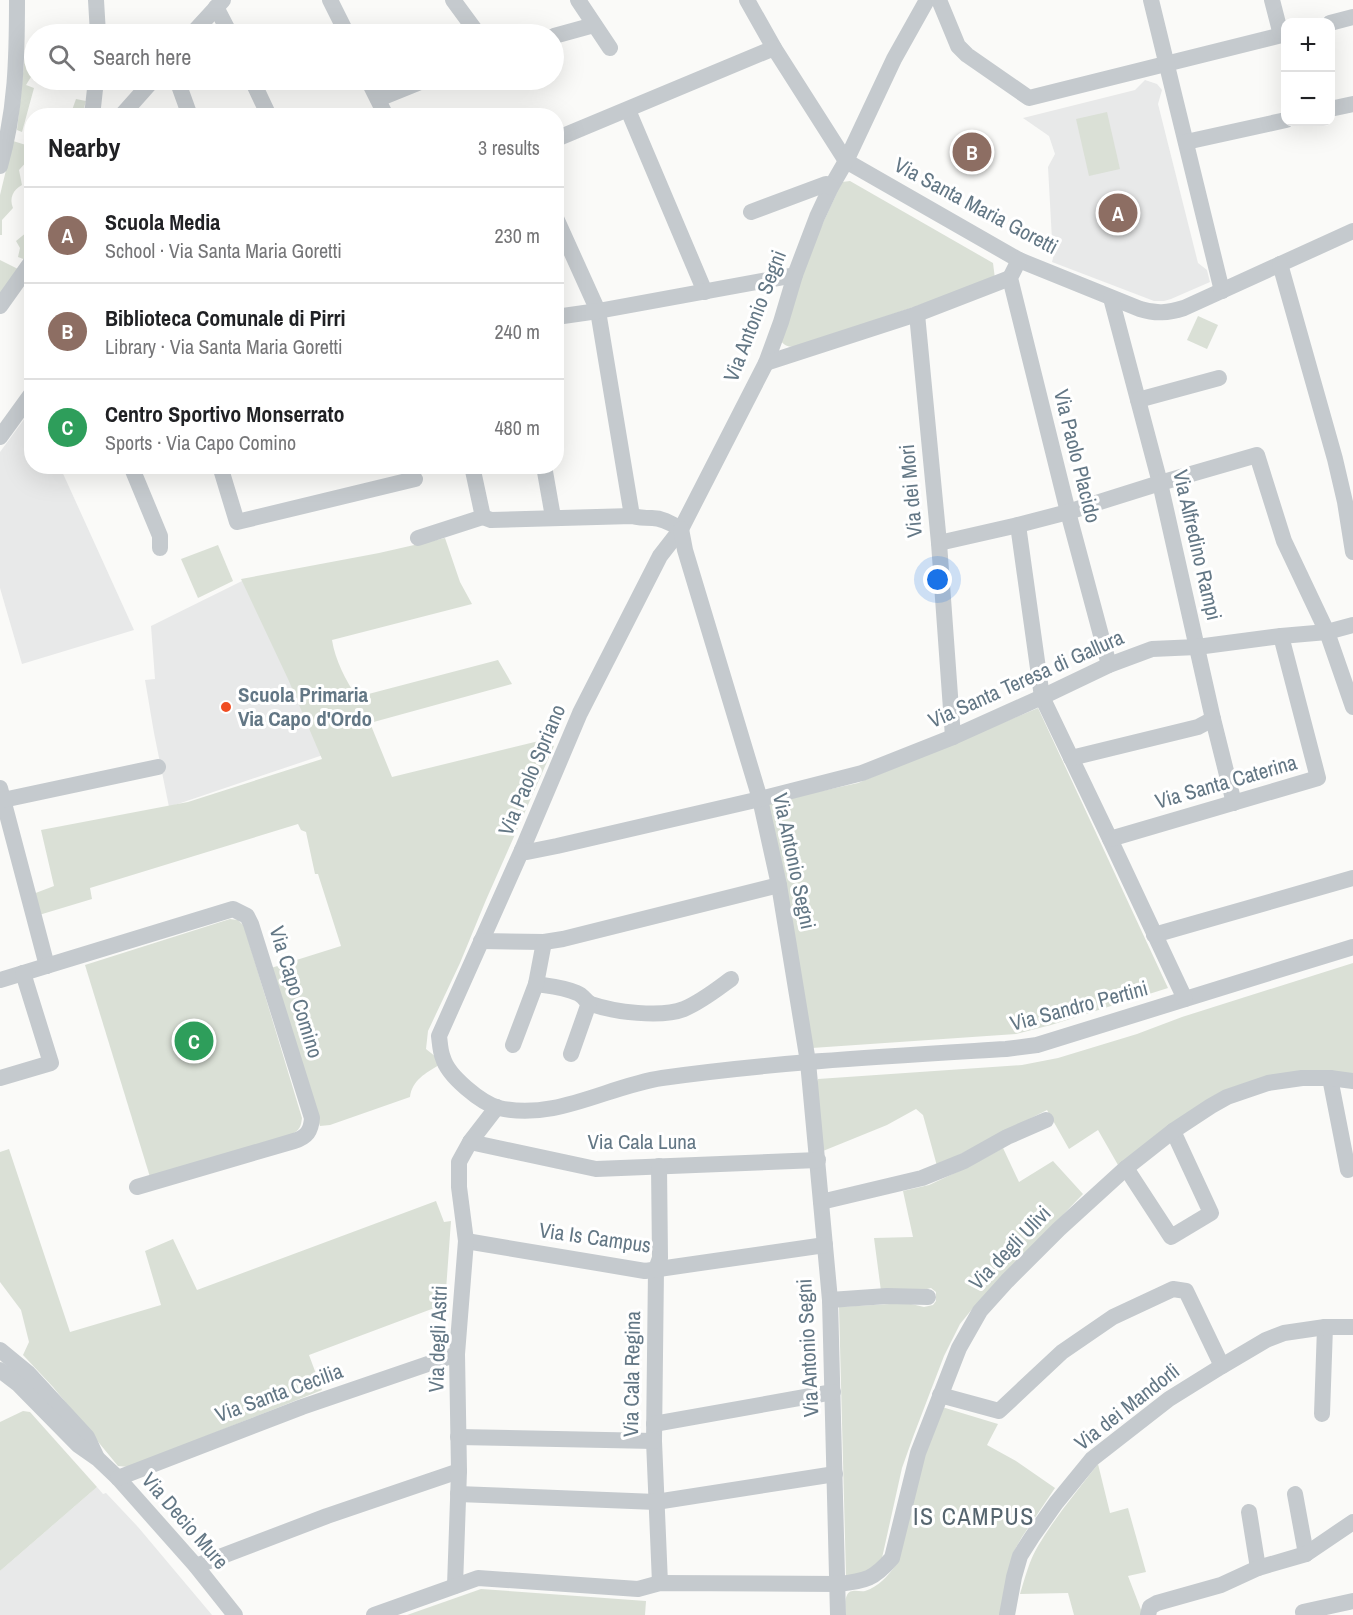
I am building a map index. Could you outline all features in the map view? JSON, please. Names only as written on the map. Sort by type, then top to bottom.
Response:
[{"type":"street","points":[[17,0],[24,36]]},
{"type":"street","points":[[96,0],[98,24]]},
{"type":"street","points":[[330,0],[342,24]]},
{"type":"street","points":[[453,0],[471,24]]},
{"type":"street","points":[[578,0],[610,48]]},
{"type":"street","points":[[747,0],[774,48],[846,161]]},
{"type":"street","name":"Via Antonio Segni","points":[[838,1615],[830,1300],[808,1062],[779,885],[760,799],[685,550],[681,529],[766,363],[817,217],[894,58],[927,0]]},
{"type":"street","points":[[939,0],[951,33],[962,51],[1029,98],[1281,35]]},
{"type":"street","points":[[1151,0],[1222,291]]},
{"type":"street","points":[[1272,0],[1281,29]]},
{"type":"street","points":[[201,24],[220,3]]},
{"type":"street","points":[[220,3],[227,24]]},
{"type":"street","points":[[1335,22],[1353,17]]},
{"type":"street","points":[[564,33],[594,25]]},
{"type":"street","points":[[564,136],[774,48]]},
{"type":"street","points":[[0,166],[24,56]]},
{"type":"street","points":[[95,108],[96,90]]},
{"type":"street","points":[[128,108],[144,90]]},
{"type":"street","points":[[181,90],[187,108]]},
{"type":"street","points":[[257,90],[265,108]]},
{"type":"street","points":[[373,90],[382,108]]},
{"type":"street","points":[[378,99],[400,90]]},
{"type":"street","points":[[1335,108],[1353,104]]},
{"type":"street","points":[[628,110],[705,292]]},
{"type":"street","points":[[1186,142],[1281,121]]},
{"type":"street","name":"Via Santa Maria Goretti","points":[[846,161],[1019,260],[1154,313],[1184,308],[1353,231]]},
{"type":"street","points":[[751,212],[826,184],[831,187]]},
{"type":"street","points":[[564,236],[598,311],[637,517],[657,531],[669,544]]},
{"type":"street","points":[[766,363],[917,314],[1010,278],[1019,260]]},
{"type":"street","points":[[1280,264],[1335,459],[1353,552]]},
{"type":"street","points":[[0,306],[24,272]]},
{"type":"street","points":[[564,316],[795,275]]},
{"type":"street","name":"Via Paolo Placido","points":[[1010,278],[1068,512],[1109,665]]},
{"type":"street","name":"Via Alfredino Rampi","points":[[1111,298],[1160,483],[1234,803]]},
{"type":"street","name":"Via dei Mori","points":[[917,314],[939,543],[953,736]]},
{"type":"street","points":[[1138,400],[1219,378]]},
{"type":"street","points":[[0,437],[24,404]]},
{"type":"street","points":[[939,543],[1068,512],[1257,455],[1284,541],[1327,632],[1353,707]]},
{"type":"street","points":[[134,474],[160,536],[160,548]]},
{"type":"street","points":[[222,474],[237,522],[415,479]]},
{"type":"street","points":[[474,474],[483,516]]},
{"type":"street","points":[[545,474],[553,517]]},
{"type":"street","points":[[418,538],[483,516],[491,520],[553,517],[653,518],[668,521],[681,529]]},
{"type":"street","points":[[1018,525],[1042,697],[1185,999]]},
{"type":"street","name":"Via Paolo Spriano","points":[[497,1107],[460,1083],[443,1060],[438,1036],[522,850],[580,713],[660,556],[681,529]]},
{"type":"street","name":"Via Santa Teresa di Gallura","points":[[522,850],[527,852],[557,846],[760,799],[862,772],[953,736],[1109,665],[1152,649],[1327,632],[1353,625]]},
{"type":"street","name":"Via Santa Caterina","points":[[1110,839],[1318,778],[1281,636]]},
{"type":"street","points":[[1071,758],[1198,728],[1213,719]]},
{"type":"street","points":[[47,966],[2,794],[158,767]]},
{"type":"street","points":[[1154,934],[1353,878]]},
{"type":"street","points":[[481,941],[544,942],[563,939],[779,885]]},
{"type":"street","name":"Via Capo Comino","points":[[0,980],[233,909],[247,916],[312,1118],[312,1126],[308,1134],[294,1142],[137,1187]]},
{"type":"street","points":[[513,1045],[536,984],[544,942]]},
{"type":"street","name":"Via Sandro Pertini","points":[[497,1107],[526,1111],[566,1106],[641,1082],[808,1062],[1037,1045],[1353,947]]},
{"type":"street","points":[[0,1078],[51,1063],[23,973]]},
{"type":"street","points":[[536,984],[567,989],[580,994],[589,1003],[629,1012],[657,1014],[681,1010],[731,979]]},
{"type":"street","points":[[571,1054],[589,1003]]},
{"type":"street","points":[[1330,1078],[1348,1170]]},
{"type":"street","name":"Via degli Ulivi","points":[[374,1615],[478,1578],[638,1589],[660,1583],[838,1584],[862,1581],[874,1576],[892,1558],[918,1453],[959,1348],[980,1311],[1059,1229],[1126,1168],[1173,1131],[1211,1106],[1252,1087],[1284,1080],[1330,1078],[1353,1081]]},
{"type":"street","name":"Via degli Astri","points":[[455,1586],[459,1471],[457,1354],[466,1240],[459,1187],[459,1162],[470,1142],[497,1107]]},
{"type":"street","points":[[821,1202],[922,1178],[964,1161],[1007,1137],[1046,1120]]},
{"type":"street","points":[[1126,1168],[1171,1237],[1211,1213],[1173,1131]]},
{"type":"street","name":"Via Cala Luna","points":[[470,1142],[596,1169],[818,1160]]},
{"type":"street","name":"Via Cala Regina","points":[[659,1166],[660,1258],[656,1269],[654,1432],[660,1583]]},
{"type":"street","name":"Via Is Campus","points":[[466,1240],[645,1271],[825,1245]]},
{"type":"street","points":[[940,1395],[999,1411],[1062,1352],[1113,1317],[1173,1289],[1186,1291],[1222,1366]]},
{"type":"street","points":[[830,1300],[887,1296],[928,1298]]},
{"type":"street","points":[[1322,1414],[1325,1327]]},
{"type":"street","name":"Via dei Mandorli","points":[[1007,1615],[1020,1556],[1056,1503],[1092,1459],[1161,1405],[1266,1340],[1284,1333],[1325,1327],[1353,1327]]},
{"type":"street","name":"Via Decio Mure","points":[[0,1350],[28,1373],[87,1437],[98,1459]]},
{"type":"street","name":"Via Santa Cecilia","points":[[118,1478],[302,1407],[457,1354]]},
{"type":"street","name":"Via Decio Mure","points":[[0,1370],[18,1384],[78,1445],[98,1459],[118,1478],[196,1566],[235,1615]]},
{"type":"street","points":[[458,1437],[654,1432],[833,1392]]},
{"type":"street","points":[[196,1566],[327,1516],[459,1471]]},
{"type":"street","points":[[458,1494],[656,1502],[835,1474]]},
{"type":"street","points":[[1295,1494],[1306,1554]]},
{"type":"street","points":[[1249,1512],[1258,1568]]},
{"type":"street","points":[[1148,1615],[1150,1607],[1157,1603],[1221,1585],[1258,1568],[1306,1554],[1353,1522]]},
{"type":"street","points":[[1303,1612],[1353,1601]]},
{"type":"shaded area","points":[[24,64],[24,90],[33,90],[29,108],[24,108],[22,132],[17,130]]},
{"type":"shaded area","points":[[1145,80],[1157,84],[1162,90],[1158,104],[1198,263],[1207,270],[1210,282],[1164,301],[1154,301],[1052,262],[1048,167],[1055,154],[1049,136],[1023,118],[1135,90]]},
{"type":"shaded area","points":[[76,99],[86,101],[84,108],[73,108]]},
{"type":"shaded area","points":[[1107,112],[1120,169],[1089,176],[1076,119]]},
{"type":"shaded area","points":[[13,141],[24,144],[24,164],[19,170],[22,185],[13,195],[11,201],[13,208],[2,220],[2,235],[0,235],[0,195]]},
{"type":"shaded area","points":[[850,181],[993,263],[995,279],[800,346],[787,346],[781,341],[809,253],[842,182]]},
{"type":"shaded area","points":[[24,234],[24,259],[18,257],[20,248],[16,241]]},
{"type":"shaded area","points":[[0,260],[18,269],[0,295]]},
{"type":"shaded area","points":[[1198,316],[1218,325],[1207,349],[1187,340]]},
{"type":"shaded area","points":[[24,419],[24,474],[63,474],[134,630],[22,664],[0,588],[0,452]]},
{"type":"shaded area","points":[[445,538],[460,582],[472,604],[332,640],[342,670],[357,697],[498,660],[512,684],[370,723],[392,777],[543,740],[554,746],[428,1031],[426,1049],[436,1057],[439,1065],[417,1082],[410,1097],[330,1125],[320,1126],[271,968],[341,946],[318,874],[315,874],[306,832],[301,830],[298,824],[90,888],[92,899],[39,915],[33,894],[54,886],[41,830],[188,802],[322,759],[288,679],[241,579]]},
{"type":"shaded area","points":[[218,545],[233,581],[198,598],[181,559]]},
{"type":"shaded area","name":"Scuola Primaria Via Capo d'Ordo","points":[[246,579],[323,755],[169,807],[145,680],[155,679],[151,626]]},
{"type":"shaded area","points":[[1038,708],[1168,988],[1016,1034],[812,1048],[767,803],[858,783]]},
{"type":"shaded area","points":[[230,919],[238,920],[244,926],[302,1118],[301,1126],[292,1134],[150,1177],[85,965]]},
{"type":"shaded area","points":[[1353,963],[1353,1076],[1265,1078],[1118,1165],[1098,1130],[1069,1149],[1047,1110],[937,1166],[923,1115],[916,1109],[887,1125],[823,1151],[816,1085],[818,1079],[1022,1065],[1058,1058]]},
{"type":"shaded area","points":[[1003,1148],[1019,1182],[1053,1161],[1083,1194],[960,1324],[944,1356],[902,1468],[882,1558],[866,1571],[846,1576],[839,1307],[907,1303],[924,1307],[933,1305],[936,1301],[936,1292],[931,1288],[919,1291],[881,1291],[874,1238],[913,1237],[903,1191],[929,1185]]},
{"type":"shaded area","points":[[9,1149],[70,1332],[161,1305],[145,1251],[173,1239],[197,1290],[436,1201],[444,1222],[451,1221],[445,1304],[309,1355],[322,1390],[129,1467],[118,1466],[53,1387],[23,1355],[29,1342],[21,1310],[0,1282],[0,1152]]},
{"type":"shaded area","points":[[942,1407],[998,1424],[987,1445],[1016,1461],[1055,1488],[1013,1553],[1000,1615],[846,1615],[846,1600],[849,1593],[874,1587],[895,1566],[922,1460]]},
{"type":"shaded area","points":[[23,1411],[30,1412],[97,1487],[0,1571],[0,1422]]},
{"type":"shaded area","points":[[1098,1464],[1110,1513],[1128,1508],[1146,1572],[1128,1576],[1143,1615],[1074,1615],[1068,1593],[1020,1594],[1038,1546],[1059,1514]]},
{"type":"shaded area","points":[[97,1487],[103,1494],[106,1493],[138,1527],[212,1615],[0,1615],[0,1571]]},
{"type":"shaded area","points":[[481,1589],[646,1601],[645,1615],[407,1615]]},
{"type":"place","name":"Biblioteca Comunale di Pirri","points":[[972,152]]},
{"type":"place","name":"Scuola Media","points":[[1118,213]]},
{"type":"place","name":"Scuola Primaria Via Capo d'Ordo","points":[[226,707]]},
{"type":"place","name":"Centro Sportivo Monserrato","points":[[194,1041]]},
{"type":"district","name":"IS CAMPUS","points":[[974,1517]]}]
